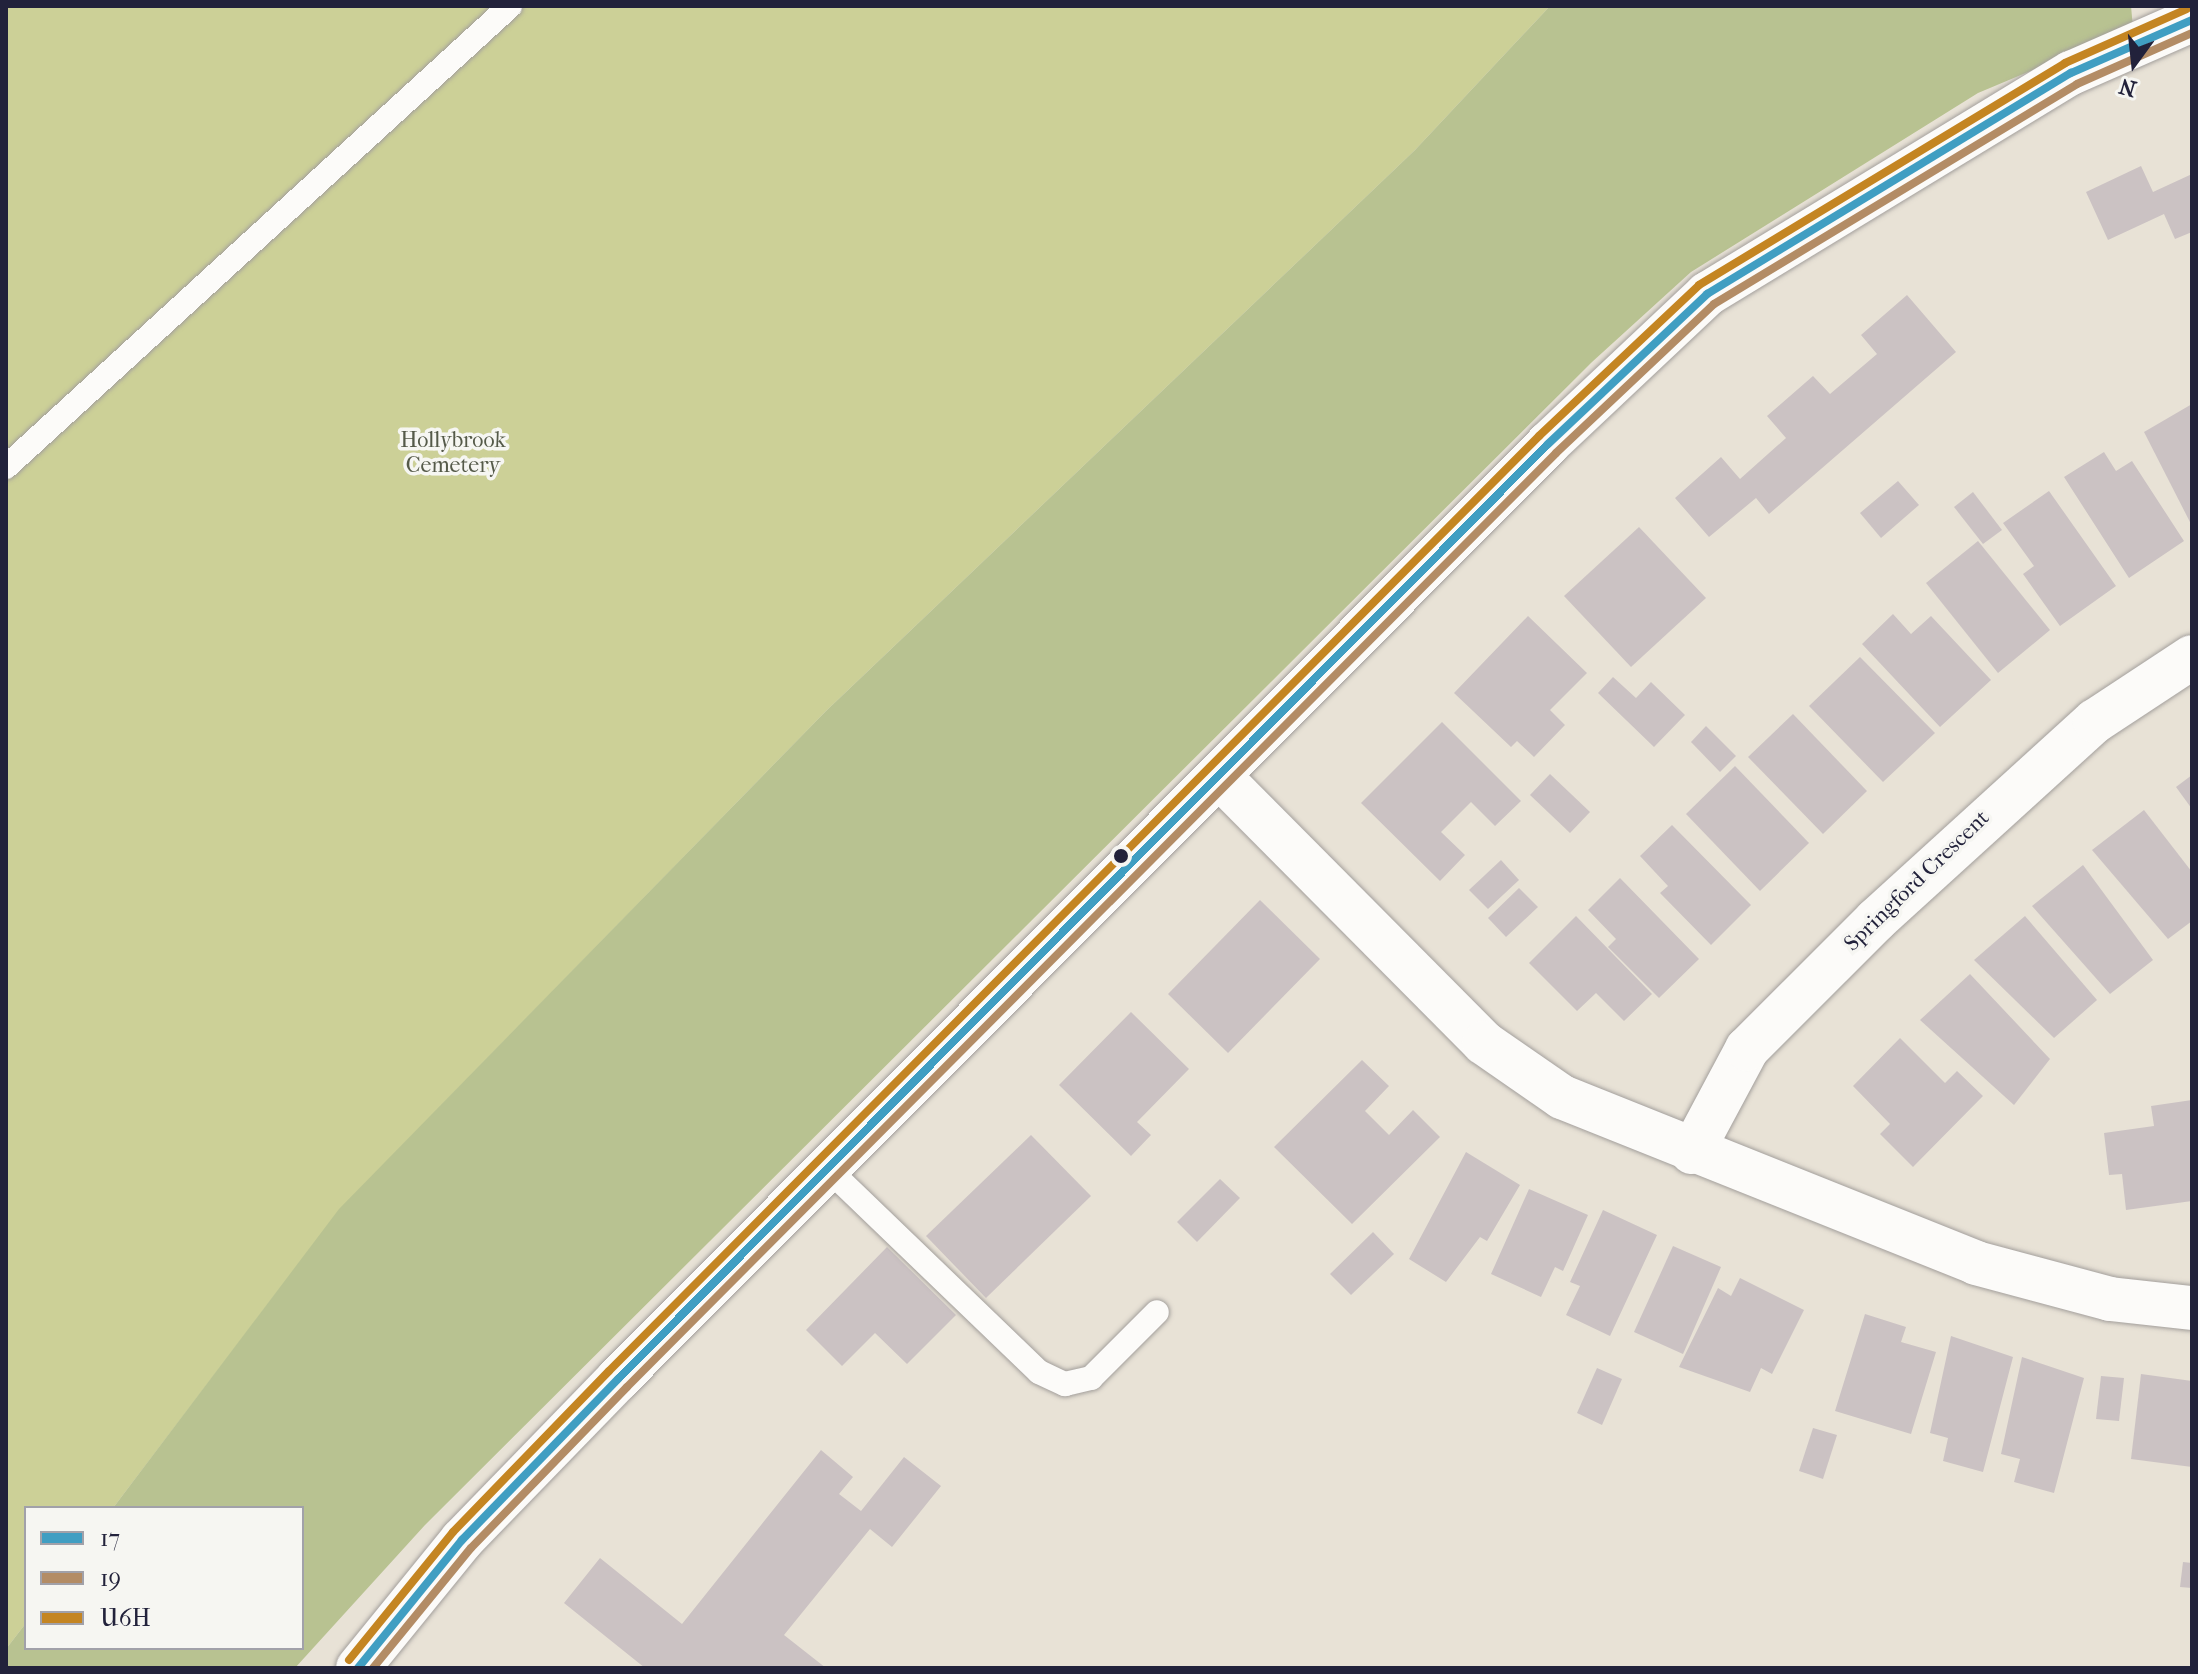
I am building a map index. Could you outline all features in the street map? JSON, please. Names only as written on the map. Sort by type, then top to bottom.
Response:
[{"type":"street","points":[[358,1668],[462,1540],[827,1168],[1707,294],[2071,73],[2192,20]]},
{"type":"street","name":"Springford Crescent","points":[[1692,1152],[1747,1049],[1876,920],[2095,721],[2192,657]]},
{"type":"street","points":[[1219,776],[1522,1074],[1692,1152],[2052,1287],[2192,1308]]},
{"type":"lane","points":[[6,467],[510,6]]},
{"type":"lane","points":[[827,1168],[1039,1372],[1065,1384],[1091,1378],[1157,1312]]},
{"type":"green space","name":"Hollybrook Cemetery","points":[[6,6],[1550,6],[1415,150],[826,711],[340,1209],[115,1506],[24,1506],[24,1626],[6,1649]]},
{"type":"green space","points":[[1550,6],[2131,6],[2133,28],[1978,93],[1691,272],[1592,362],[425,1525],[295,1668],[6,1668],[6,1649],[24,1626],[24,1650],[304,1650],[304,1506],[115,1506],[339,1209],[826,711],[1415,150]]},
{"type":"building","points":[[2141,166],[2153,192],[2192,174],[2192,232],[2175,239],[2164,214],[2108,240],[2086,192]]},
{"type":"building","points":[[1907,295],[1956,352],[1769,514],[1756,498],[1709,537],[1675,498],[1721,457],[1740,479],[1786,438],[1767,416],[1813,376],[1830,394],[1877,354],[1861,335]]},
{"type":"building","points":[[2192,404],[2192,526],[2144,432]]},
{"type":"building","points":[[2104,452],[2116,471],[2132,461],[2184,541],[2129,578],[2064,477]]},
{"type":"building","points":[[1898,481],[1919,505],[1881,538],[1860,513]]},
{"type":"building","points":[[2049,491],[2116,586],[2060,626],[2023,574],[2034,566],[2003,523]]},
{"type":"building","points":[[1973,492],[2002,530],[1983,544],[1954,507]]},
{"type":"building","points":[[1639,527],[1706,598],[1631,667],[1564,596]]},
{"type":"building","points":[[1978,541],[2050,630],[1998,673],[1926,583]]},
{"type":"building","points":[[1893,614],[1911,634],[1931,616],[1991,680],[1940,727],[1862,644]]},
{"type":"building","points":[[1528,616],[1587,673],[1550,710],[1565,725],[1534,757],[1517,741],[1511,747],[1454,693]]},
{"type":"building","points":[[1860,657],[1935,733],[1883,782],[1809,706]]},
{"type":"building","points":[[1613,677],[1636,698],[1651,682],[1685,715],[1654,747],[1598,693]]},
{"type":"building","points":[[1793,714],[1867,791],[1823,834],[1748,757]]},
{"type":"building","points":[[1442,722],[1521,801],[1495,826],[1471,802],[1441,832],[1465,855],[1440,881],[1361,803]]},
{"type":"building","points":[[1706,726],[1736,756],[1720,772],[1691,742]]},
{"type":"building","points":[[1735,766],[1809,843],[1760,891],[1686,814]]},
{"type":"building","points":[[1550,774],[1590,812],[1570,833],[1530,795]]},
{"type":"building","points":[[2192,775],[2192,809],[2176,787]]},
{"type":"building","points":[[2144,810],[2192,872],[2192,921],[2168,939],[2092,850]]},
{"type":"building","points":[[1672,825],[1751,905],[1711,945],[1660,893],[1668,886],[1640,856]]},
{"type":"building","points":[[1501,860],[1519,880],[1488,909],[1469,890]]},
{"type":"building","points":[[2083,865],[2153,960],[2110,994],[2032,906]]},
{"type":"building","points":[[1620,878],[1699,959],[1659,998],[1608,947],[1616,939],[1588,910]]},
{"type":"building","points":[[1519,888],[1538,907],[1506,937],[1488,918]]},
{"type":"building","points":[[1260,900],[1320,959],[1228,1053],[1168,994]]},
{"type":"building","points":[[1576,916],[1652,994],[1624,1021],[1596,993],[1577,1011],[1529,963]]},
{"type":"building","points":[[2025,916],[2097,1000],[2054,1038],[1974,960]]},
{"type":"building","points":[[1970,974],[2050,1059],[2014,1105],[1920,1020]]},
{"type":"building","points":[[1131,1012],[1189,1069],[1137,1122],[1151,1135],[1131,1156],[1059,1085]]},
{"type":"building","points":[[1900,1038],[1945,1083],[1957,1071],[1983,1096],[1913,1167],[1880,1134],[1890,1124],[1853,1086]]},
{"type":"building","points":[[1362,1060],[1389,1086],[1365,1111],[1389,1135],[1413,1110],[1440,1137],[1352,1224],[1274,1147]]},
{"type":"building","points":[[2192,1100],[2192,1201],[2126,1210],[2122,1174],[2109,1175],[2104,1133],[2154,1126],[2151,1106]]},
{"type":"building","points":[[1031,1135],[1091,1196],[986,1298],[926,1236]]},
{"type":"building","points":[[1466,1152],[1520,1185],[1487,1241],[1480,1237],[1446,1282],[1409,1259]]},
{"type":"building","points":[[1220,1179],[1240,1198],[1197,1242],[1177,1222]]},
{"type":"building","points":[[1529,1189],[1588,1215],[1563,1271],[1555,1267],[1541,1297],[1491,1274]]},
{"type":"building","points":[[1603,1210],[1657,1235],[1610,1336],[1566,1315],[1580,1286],[1570,1282]]},
{"type":"building","points":[[1373,1232],[1394,1254],[1351,1295],[1330,1274]]},
{"type":"building","points":[[1673,1246],[1721,1267],[1683,1354],[1634,1332]]},
{"type":"building","points":[[887,1247],[956,1315],[907,1364],[875,1333],[842,1366],[806,1330]]},
{"type":"building","points":[[1740,1278],[1804,1310],[1772,1374],[1761,1368],[1750,1392],[1679,1367],[1718,1288],[1731,1296]]},
{"type":"building","points":[[1865,1314],[1906,1327],[1901,1342],[1936,1352],[1911,1434],[1835,1411]]},
{"type":"building","points":[[1951,1336],[2013,1357],[1983,1472],[1943,1461],[1948,1438],[1930,1433]]},
{"type":"building","points":[[2022,1357],[2084,1378],[2054,1493],[2014,1482],[2020,1459],[2001,1454]]},
{"type":"building","points":[[1597,1368],[1622,1379],[1602,1425],[1577,1413]]},
{"type":"building","points":[[2141,1374],[2192,1381],[2192,1467],[2131,1459]]},
{"type":"building","points":[[2101,1376],[2124,1378],[2119,1421],[2096,1419]]},
{"type":"building","points":[[1813,1428],[1837,1435],[1823,1479],[1799,1471]]},
{"type":"building","points":[[821,1450],[853,1477],[839,1494],[861,1511],[904,1457],[941,1486],[892,1547],[870,1529],[784,1635],[826,1668],[645,1668],[564,1603],[600,1558],[682,1624]]},
{"type":"building","points":[[2183,1562],[2192,1563],[2192,1588],[2180,1587]]},
{"type":"transit line","name":"U6H","points":[[349,1660],[453,1532],[609,1371],[1539,436],[1699,285],[2065,63],[2187,9]]},
{"type":"transit line","name":"17","points":[[358,1668],[462,1540],[618,1379],[1548,444],[1707,294],[2071,73],[2192,20]]},
{"type":"transit line","name":"19","points":[[373,1668],[471,1548],[627,1387],[1556,453],[1714,304],[2077,84],[2192,33]]}]
